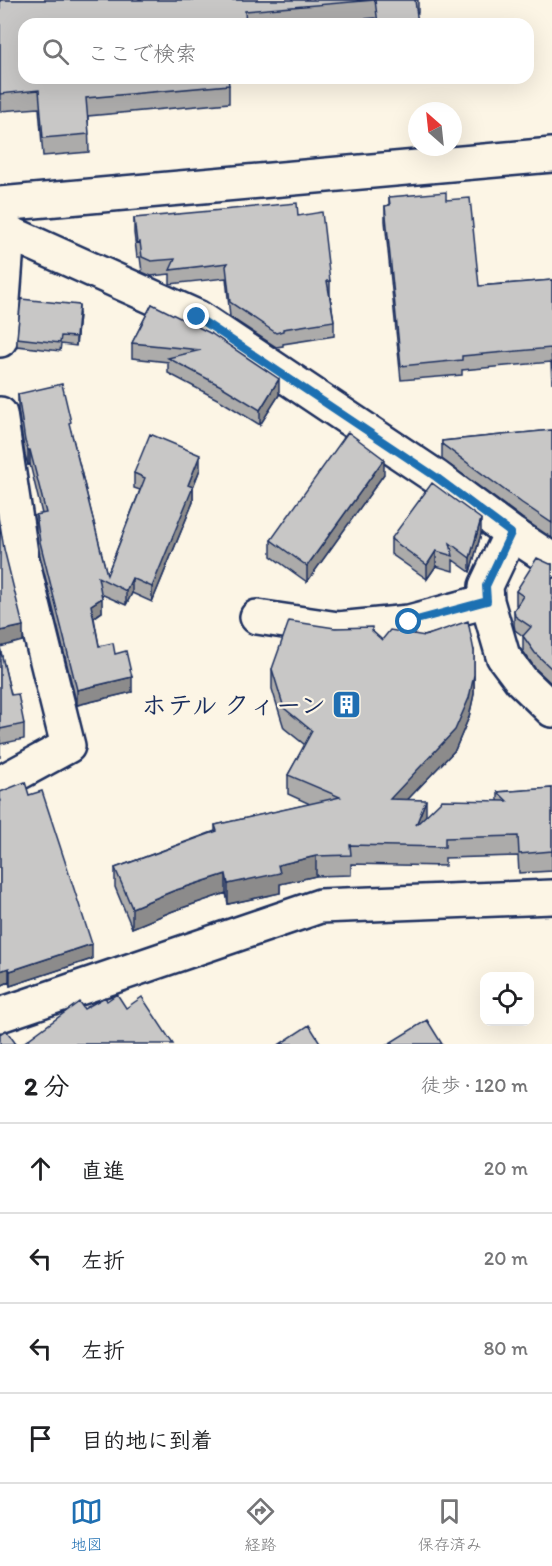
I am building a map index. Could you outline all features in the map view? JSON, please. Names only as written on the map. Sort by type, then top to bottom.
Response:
[{"type":"street","points":[[3,221],[552,155]]},
{"type":"street","points":[[0,340],[3,221]]},
{"type":"street","points":[[3,221],[197,317],[436,477],[511,533],[552,560]]},
{"type":"street","points":[[0,414],[11,563],[68,746],[0,783]]},
{"type":"street","points":[[511,533],[486,586],[487,601],[503,656],[520,680],[552,710]]},
{"type":"street","points":[[256,617],[338,629],[409,622],[487,601]]},
{"type":"street","points":[[0,1015],[320,906],[552,897]]},
{"type":"building","points":[[0,0],[375,0],[245,11],[246,18],[18,18],[18,84],[229,85],[86,98],[89,134],[43,138],[39,90],[0,94]]},
{"type":"building","points":[[375,0],[415,0],[417,18],[377,18]]},
{"type":"building","points":[[446,192],[446,200],[470,198],[479,286],[552,280],[552,368],[551,348],[462,356],[462,360],[401,366],[385,206],[390,205],[389,197]]},
{"type":"building","points":[[297,203],[298,216],[322,212],[330,281],[327,281],[334,321],[283,329],[276,333],[230,302],[226,266],[228,263],[170,270],[175,259],[151,261],[142,257],[140,242],[137,243],[134,218]]},
{"type":"building","points":[[21,299],[79,305],[76,337],[61,336],[60,343],[17,338]]},
{"type":"building","points":[[152,304],[212,334],[279,379],[260,410],[168,358],[201,350],[132,343]]},
{"type":"building","points":[[62,384],[71,422],[69,423],[107,575],[145,478],[134,473],[150,434],[200,455],[188,485],[193,487],[152,587],[132,578],[126,591],[98,577],[102,598],[91,605],[99,646],[113,643],[115,654],[126,651],[132,677],[77,690],[40,542],[36,515],[46,513],[30,450],[25,441],[18,394]]},
{"type":"building","points":[[552,430],[552,523],[442,444],[442,441]]},
{"type":"building","points":[[348,432],[384,459],[307,566],[271,540]]},
{"type":"building","points":[[432,483],[481,519],[470,558],[450,543],[453,556],[436,551],[427,565],[391,539]]},
{"type":"building","points":[[0,524],[23,626],[0,631]]},
{"type":"building","points":[[537,558],[552,564],[552,669],[535,653],[523,636],[531,627],[515,616],[514,610],[523,596],[516,591]]},
{"type":"building","points":[[289,621],[335,628],[372,627],[372,631],[382,640],[390,630],[425,636],[468,621],[474,651],[474,675],[469,698],[455,730],[390,799],[426,800],[416,825],[442,800],[507,801],[498,792],[552,788],[552,851],[519,854],[518,836],[445,838],[445,847],[350,845],[351,855],[316,856],[278,865],[280,873],[228,884],[226,874],[173,891],[132,908],[115,868],[217,831],[215,825],[340,797],[288,775],[312,731],[284,708],[272,669]]},
{"type":"building","points":[[0,648],[11,695],[18,694],[24,724],[0,729]]},
{"type":"building","points":[[25,782],[29,795],[42,791],[92,944],[10,971],[9,968],[0,971],[0,792]]},
{"type":"building","points":[[117,994],[126,1008],[142,997],[173,1044],[22,1044],[79,1002],[84,1009],[105,997],[107,1001]]},
{"type":"building","points":[[427,1020],[442,1044],[388,1044]]},
{"type":"building","points":[[309,1025],[321,1044],[280,1044]]},
{"type":"building","points":[[6,1030],[16,1044],[0,1044],[0,1034]]},
{"type":"place","name":"ホテル クィーン","points":[[347,705]]},
{"type":"route","points":[[197,317],[436,477],[511,533],[486,586],[487,601],[409,622]]}]
